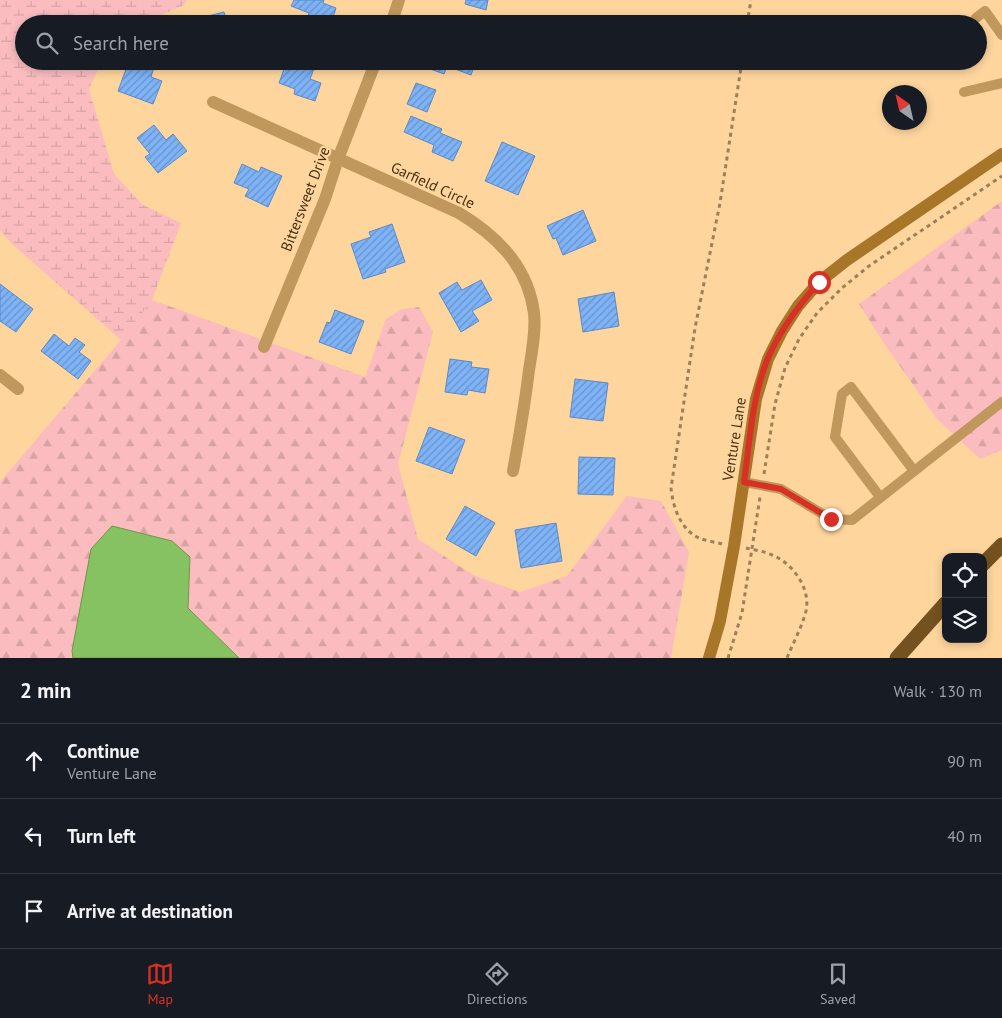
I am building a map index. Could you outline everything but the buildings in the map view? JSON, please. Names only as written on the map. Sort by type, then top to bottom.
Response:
[{"type":"highway","points":[[987,560],[1002,545]]},
{"type":"highway","points":[[897,658],[942,607]]},
{"type":"street","points":[[394,15],[399,0]]},
{"type":"street","name":"Bittersweet Drive","points":[[264,347],[325,199],[338,159],[373,70]]},
{"type":"street","name":"Garfield Circle","points":[[213,102],[459,213],[481,227],[506,250],[521,274],[529,293],[534,313],[534,331],[527,391],[513,471]]},
{"type":"street","name":"Venture Lane","points":[[709,658],[720,621],[756,399],[768,359],[798,306],[819,282],[847,260],[1002,154]]},
{"type":"street","points":[[0,375],[18,388]]},
{"type":"lane","points":[[980,15],[986,11],[1002,35]]},
{"type":"lane","points":[[964,92],[1002,83]]},
{"type":"lane","points":[[880,498],[835,437],[842,394],[851,387],[914,471]]},
{"type":"lane","points":[[744,482],[781,489],[831,519],[852,520],[1002,402]]},
{"type":"path","points":[[748,15],[751,0]]},
{"type":"path","points":[[719,543],[699,538],[687,529],[678,517],[673,504],[671,488],[695,328],[720,203],[741,70]]},
{"type":"path","points":[[728,658],[742,613],[775,404],[786,368],[799,339],[817,313],[842,288],[869,266],[1002,176]]},
{"type":"path","points":[[752,550],[773,555],[784,562],[793,570],[807,596],[806,611],[786,658]]},
{"type":"green space","points":[[0,0],[187,0],[184,5],[161,15],[15,15],[15,70],[98,70],[89,89],[114,174],[143,205],[181,223],[152,300],[121,340],[11,243],[0,230]]},
{"type":"green space","points":[[1002,201],[1002,450],[980,459],[936,418],[859,304]]},
{"type":"green space","points":[[152,300],[365,377],[386,319],[402,309],[419,307],[433,332],[398,464],[418,539],[473,575],[520,592],[567,576],[627,496],[661,501],[689,552],[671,658],[239,658],[188,608],[190,557],[72,651],[73,658],[0,658],[0,482],[121,340]]},
{"type":"shaded area","points":[[112,526],[172,541],[190,557],[188,608],[239,658],[73,658],[72,651],[91,549]]},
{"type":"route","points":[[819,282],[798,306],[768,359],[756,399],[744,482],[781,489],[831,519]]}]
